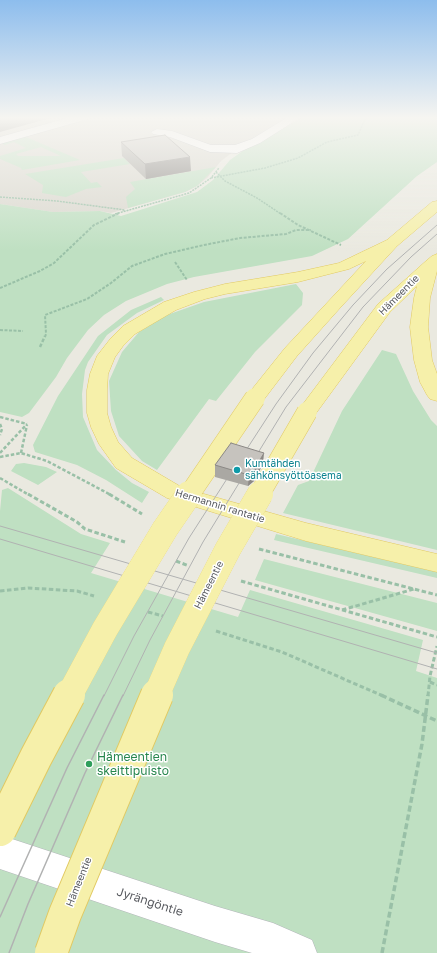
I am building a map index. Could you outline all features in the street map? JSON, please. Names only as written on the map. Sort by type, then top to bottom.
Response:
[{"type":"main road","points":[[0,830],[36,758],[105,629],[165,529],[255,398],[291,352],[392,243],[437,204]]},
{"type":"main road","name":"Hermannin rantatie","points":[[392,243],[338,267],[298,277],[225,289],[200,295],[170,306],[149,317],[129,330],[106,356],[99,374],[96,390],[97,413],[101,428],[109,444],[124,463],[175,493],[306,532],[437,563]]},
{"type":"main road","points":[[434,262],[422,298],[419,327],[423,360],[430,382],[437,394]]},
{"type":"main road","name":"Hämeentie","points":[[51,953],[65,914],[114,795],[177,648],[228,548],[307,412],[343,362],[384,308],[434,262]]},
{"type":"street","name":"Jyrängöntie","points":[[0,852],[215,924],[273,941],[299,953]]},
{"type":"path","points":[[211,178],[265,168],[286,161]]},
{"type":"path","points":[[0,288],[40,271],[54,263],[94,225],[112,215],[125,210],[190,193],[211,178],[222,164]]},
{"type":"path","points":[[216,172],[220,177],[257,198],[298,225],[340,245]]},
{"type":"path","points":[[0,197],[57,201],[125,210]]},
{"type":"path","points":[[40,347],[46,334],[45,315],[87,299],[111,283],[132,266],[165,254],[240,238],[286,234],[296,230],[311,230]]},
{"type":"path","points":[[174,262],[189,283]]},
{"type":"path","points":[[0,330],[23,331]]},
{"type":"path","points":[[0,417],[27,424]]},
{"type":"path","points":[[0,424],[2,429],[0,435]]},
{"type":"path","points":[[21,453],[27,424]]},
{"type":"path","points":[[0,453],[27,424]]},
{"type":"path","points":[[0,457],[21,453],[54,464],[100,488],[145,515]]},
{"type":"path","points":[[257,549],[437,595]]},
{"type":"path","points":[[0,590],[28,588],[77,591],[99,597]]},
{"type":"path","points":[[341,610],[414,589]]},
{"type":"path","points":[[144,610],[166,617]]},
{"type":"path","points":[[211,630],[282,652],[354,682],[437,722]]},
{"type":"path","points":[[382,953],[422,744],[424,716],[437,646]]},
{"type":"path","points":[[430,682],[437,685]]},
{"type":"shaded area","points":[[0,161],[221,161],[207,178],[197,186],[185,192],[111,213],[100,211],[53,212],[0,204]]},
{"type":"green space","points":[[6,161],[71,161],[22,170],[21,168]]},
{"type":"green space","points":[[103,161],[127,161],[130,164],[81,172],[91,183],[97,182],[102,187],[86,189],[66,197],[42,193],[43,185],[25,174]]},
{"type":"green space","points":[[229,161],[437,161],[417,176],[348,239],[312,256],[194,277],[167,284],[126,301],[104,315],[88,330],[29,413],[22,417],[0,412],[0,204],[53,212],[100,211],[121,216],[197,192],[213,180]]},
{"type":"green space","points":[[216,167],[197,186],[185,192],[128,208],[126,197],[135,189],[130,182]]},
{"type":"green space","points":[[296,284],[303,293],[302,305],[255,352],[216,401],[209,399],[157,470],[142,461],[119,436],[111,411],[109,381],[122,352],[139,332],[164,316],[204,302]]},
{"type":"green space","points":[[161,297],[164,300],[137,313],[107,335],[88,362],[85,370],[82,394],[83,417],[97,450],[116,470],[132,483],[149,492],[142,503],[106,480],[77,465],[35,452],[33,445],[58,396],[98,336],[131,310]]},
{"type":"green space","points":[[382,350],[396,354],[413,391],[431,420],[437,426],[437,550],[283,513],[298,485],[309,481],[342,411]]},
{"type":"green space","points":[[24,463],[46,467],[57,472],[38,485],[11,471],[16,464]]},
{"type":"green space","points":[[8,488],[81,534],[110,543],[91,573],[238,617],[250,590],[423,640],[416,671],[437,678],[437,953],[0,953],[0,511],[2,490]]},
{"type":"green space","points":[[276,534],[437,572],[437,578],[274,540]]},
{"type":"green space","points":[[264,559],[437,603],[437,631],[255,580]]},
{"type":"building","points":[[142,161],[161,161],[145,164]]},
{"type":"building","points":[[231,443],[264,453],[254,470],[249,475],[215,465]]},
{"type":"tram line","points":[[241,458],[276,404],[313,353],[353,305],[387,269],[437,225]]},
{"type":"tram line","points":[[253,461],[286,407],[363,307],[411,257],[437,234]]},
{"type":"tram line","points":[[168,575],[189,538],[232,471]]},
{"type":"tram line","points":[[183,579],[203,542],[244,475]]},
{"type":"tram line","points":[[0,526],[168,575]]},
{"type":"tram line","points":[[0,539],[161,587]]},
{"type":"tram line","points":[[161,587],[168,575]]},
{"type":"tram line","points":[[168,575],[183,579]]},
{"type":"tram line","points":[[176,591],[183,579]]},
{"type":"tram line","points":[[183,579],[437,653]]},
{"type":"tram line","points":[[104,696],[134,636],[161,587]]},
{"type":"tram line","points":[[161,587],[176,591]]},
{"type":"tram line","points":[[123,696],[150,640],[176,591]]},
{"type":"tram line","points":[[176,591],[437,669]]},
{"type":"tram line","points":[[0,917],[67,768],[104,695]]},
{"type":"tram line","points":[[9,953],[28,904],[85,773],[123,695]]},
{"type":"place","name":"Kumtähden sähkönsyöttöasema","points":[[237,470]]},
{"type":"place","name":"Hämeentien skeittipuisto","points":[[89,764]]}]
